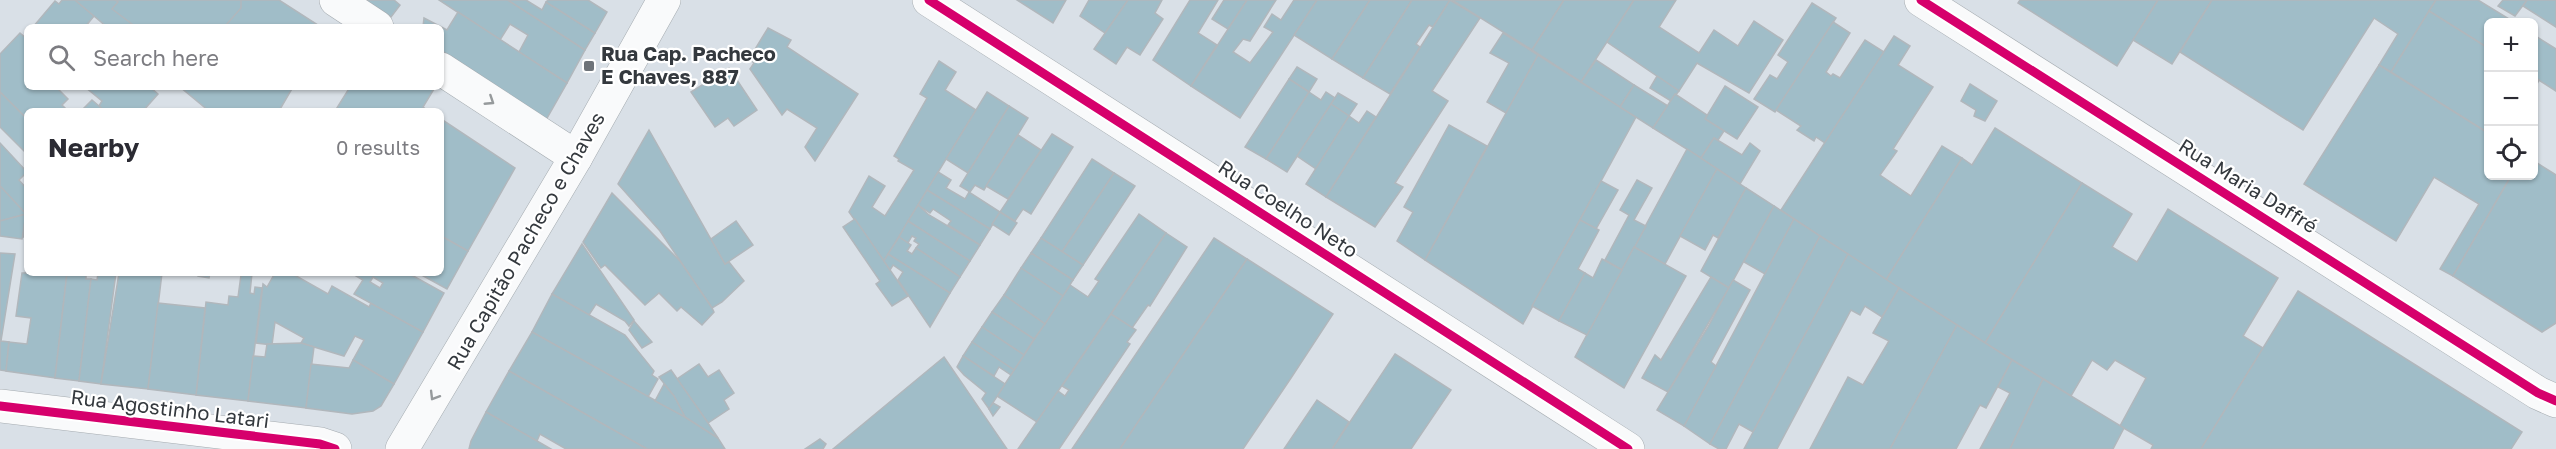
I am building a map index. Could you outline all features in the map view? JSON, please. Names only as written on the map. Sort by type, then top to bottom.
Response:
[{"type":"street","points":[[336,0],[373,24]]},
{"type":"street","name":"Rua Capitão Pacheco e Chaves","points":[[402,449],[576,157],[664,0]]},
{"type":"street","name":"Rua Coelho Neto","points":[[929,0],[1628,449]]},
{"type":"street","name":"Rua Maria Daffré","points":[[1921,0],[2556,402]]},
{"type":"street","points":[[444,71],[576,157]]},
{"type":"street","name":"Rua Agostinho Latari","points":[[0,406],[320,444],[335,449]]},
{"type":"building","points":[[62,0],[75,0],[94,16],[87,24],[36,24],[55,1],[59,4]]},
{"type":"building","points":[[75,0],[279,0],[316,24],[103,24]]},
{"type":"building","points":[[115,0],[241,0],[241,8],[227,24],[132,24],[112,9],[118,2]]},
{"type":"building","points":[[365,0],[394,0],[400,5],[391,17]]},
{"type":"building","points":[[439,0],[508,0],[585,50],[567,83],[519,52],[528,35],[510,24],[500,40]]},
{"type":"building","points":[[508,0],[526,0],[542,10],[546,2],[595,33],[585,50]]},
{"type":"building","points":[[548,0],[588,0],[607,12],[595,33],[546,2]]},
{"type":"building","points":[[1017,0],[1066,0],[1053,23]]},
{"type":"building","points":[[1089,0],[1128,0],[1105,33],[1080,16]]},
{"type":"building","points":[[1128,0],[1162,0],[1155,13],[1163,19],[1140,55],[1127,47],[1116,64],[1094,49]]},
{"type":"building","points":[[1190,0],[1218,0],[1198,33],[1217,45],[1191,86],[1153,60]]},
{"type":"building","points":[[1224,0],[1247,0],[1228,29],[1212,19]]},
{"type":"building","points":[[1247,0],[1276,0],[1250,41],[1243,39],[1233,52],[1250,63],[1273,32],[1264,27],[1272,14],[1281,20],[1294,0],[1317,0],[1240,118],[1191,86]]},
{"type":"building","points":[[1317,0],[1370,0],[1332,59],[1294,35]]},
{"type":"building","points":[[1370,0],[1412,0],[1363,78],[1332,59]]},
{"type":"building","points":[[1412,0],[1450,0],[1433,27],[1429,25],[1416,44],[1420,47],[1390,94],[1363,78]]},
{"type":"building","points":[[1450,0],[1480,18],[1432,91],[1448,101],[1395,183],[1403,187],[1375,227],[1326,197]]},
{"type":"building","points":[[1452,0],[1564,0],[1532,50]]},
{"type":"building","points":[[1564,0],[1634,0],[1581,82],[1532,50]]},
{"type":"building","points":[[1634,0],[1676,0],[1659,27],[1699,53],[1714,30],[1738,46],[1754,21],[1783,40],[1749,93],[1697,63],[1679,91],[1607,42]]},
{"type":"building","points":[[2020,0],[2158,0],[2117,66],[2018,3]]},
{"type":"building","points":[[2158,0],[2212,0],[2172,64],[2133,40]]},
{"type":"building","points":[[2212,0],[2436,0],[2391,72],[2379,65],[2398,34],[2374,18],[2303,130],[2180,52]]},
{"type":"building","points":[[2436,0],[2478,0],[2507,18],[2484,18],[2484,45],[2429,11]]},
{"type":"building","points":[[2503,0],[2527,0],[2515,16],[2498,6]]},
{"type":"building","points":[[2527,0],[2556,0],[2556,27],[2523,6]]},
{"type":"building","points":[[1812,3],[1836,18],[1775,112],[1754,99],[1770,75],[1777,79],[1788,62],[1778,55]]},
{"type":"building","points":[[2429,11],[2484,45],[2484,130],[2391,72]]},
{"type":"building","points":[[458,12],[567,83],[546,120],[444,52],[444,28],[447,30]]},
{"type":"building","points":[[424,18],[436,24],[423,24]]},
{"type":"building","points":[[1833,22],[1850,33],[1826,72],[1831,76],[1833,74],[1840,78],[1865,40],[1884,52],[1825,143],[1816,137],[1814,141],[1797,130],[1801,126],[1776,110]]},
{"type":"building","points":[[768,28],[791,40],[787,47],[858,94],[815,161],[805,147],[817,128],[787,109],[782,115],[750,69],[754,63],[749,59]]},
{"type":"building","points":[[20,33],[24,36],[24,90],[59,90],[68,99],[62,105],[65,108],[24,108],[24,116],[0,92],[0,54]]},
{"type":"building","points":[[1503,33],[1538,55],[1506,113],[1487,102],[1509,63],[1490,53]]},
{"type":"building","points":[[1894,36],[1910,46],[1898,65],[1933,87],[1893,149],[1897,151],[1880,175],[1911,196],[1942,146],[1962,158],[1886,280],[1781,210]]},
{"type":"building","points":[[2538,38],[2556,49],[2556,91],[2538,80]]},
{"type":"building","points":[[1538,55],[1636,117],[1523,324],[1425,260]]},
{"type":"building","points":[[1596,60],[1634,85],[1620,107],[1581,82]]},
{"type":"building","points":[[939,61],[956,72],[945,90],[976,110],[884,261],[849,212],[869,176],[885,186],[872,207],[885,216],[914,170],[898,161],[899,159],[894,156],[927,98],[920,94]]},
{"type":"building","points":[[2379,65],[2484,131],[2484,180],[2509,180],[2453,276],[2440,269],[2479,204],[2434,177],[2396,241],[2304,184]]},
{"type":"building","points":[[1297,67],[1317,79],[1309,92],[1289,79]]},
{"type":"building","points":[[729,68],[757,110],[734,126],[728,118],[715,127],[691,92]]},
{"type":"building","points":[[1657,76],[1679,91],[1671,101],[1650,88]]},
{"type":"building","points":[[1289,79],[1309,92],[1266,159],[1245,147]]},
{"type":"building","points":[[1970,84],[1997,101],[1985,121],[1974,116],[1976,110],[1961,101]]},
{"type":"building","points":[[1634,85],[1668,106],[1653,128],[1620,107]]},
{"type":"building","points":[[1725,86],[1758,107],[1737,139],[1705,119]]},
{"type":"building","points":[[89,90],[153,90],[158,94],[146,108],[101,108],[99,106],[102,101]]},
{"type":"building","points":[[184,90],[291,90],[281,108],[205,108]]},
{"type":"building","points":[[348,90],[433,90],[424,108],[337,108]]},
{"type":"building","points":[[0,92],[24,116],[24,151],[0,127]]},
{"type":"building","points":[[987,92],[1009,106],[968,173],[946,159]]},
{"type":"building","points":[[1309,92],[1321,100],[1326,92],[1335,98],[1287,172],[1266,159]]},
{"type":"building","points":[[1338,93],[1357,104],[1349,116],[1331,104]]},
{"type":"building","points":[[1675,94],[1707,115],[1705,119],[1724,131],[1718,140],[1714,138],[1701,158],[1653,128]]},
{"type":"building","points":[[92,100],[101,108],[84,108]]},
{"type":"building","points":[[1331,104],[1349,116],[1316,169],[1297,156]]},
{"type":"building","points":[[1009,106],[1028,118],[984,190],[975,185],[970,192],[960,186]]},
{"type":"building","points":[[1367,111],[1376,117],[1326,197],[1306,184],[1349,116],[1359,123]]},
{"type":"building","points":[[444,121],[515,168],[468,251],[444,238]]},
{"type":"building","points":[[1449,125],[1487,146],[1425,260],[1397,241],[1413,212],[1404,207]]},
{"type":"building","points":[[1995,128],[2082,183],[1985,343],[1886,280],[1962,158],[1972,165]]},
{"type":"building","points":[[649,130],[725,264],[729,262],[744,281],[722,302],[712,308],[660,231],[618,184]]},
{"type":"building","points":[[1052,134],[1073,147],[1031,214],[1023,209],[1015,221],[1000,212]]},
{"type":"building","points":[[1018,135],[1041,150],[1008,199],[986,186]]},
{"type":"building","points":[[1714,138],[1742,155],[1750,143],[1760,151],[1740,184],[1701,158]]},
{"type":"building","points":[[0,143],[24,169],[24,175],[19,180],[24,186],[24,212],[0,186]]},
{"type":"building","points":[[1687,149],[1717,169],[1665,264],[1634,247]]},
{"type":"building","points":[[1092,159],[1114,173],[1062,252],[1041,238]]},
{"type":"building","points":[[2538,164],[2556,175],[2556,323],[2542,332],[2453,276],[2509,180],[2538,180]]},
{"type":"building","points":[[1717,169],[1746,188],[1718,238],[1713,235],[1705,250],[1680,236]]},
{"type":"building","points":[[938,172],[951,180],[946,188],[965,199],[969,192],[1000,212],[990,229],[927,190]]},
{"type":"building","points":[[1114,173],[1135,186],[1083,265],[1062,252]]},
{"type":"building","points":[[1637,180],[1652,188],[1634,220],[1646,226],[1622,270],[1605,260],[1629,215],[1620,210]]},
{"type":"building","points":[[1601,181],[1618,190],[1596,229],[1580,220]]},
{"type":"building","points":[[2082,183],[2132,214],[2112,247],[2137,262],[2168,209],[2278,278],[2243,336],[2263,348],[2201,449],[2151,449],[2153,445],[2120,426],[2146,378],[2115,360],[2107,370],[2092,360],[2071,396],[1985,343]]},
{"type":"building","points":[[0,186],[24,215],[0,221]]},
{"type":"building","points":[[1746,188],[1774,206],[1729,288],[1701,271]]},
{"type":"building","points":[[927,190],[990,229],[980,245],[948,225],[951,221],[933,209],[930,213],[918,205]]},
{"type":"building","points":[[612,193],[680,261],[714,312],[702,325],[681,307],[677,311],[659,293],[645,305],[605,265],[601,268],[583,242]]},
{"type":"building","points":[[918,205],[929,215],[980,245],[970,261],[908,221]]},
{"type":"building","points":[[1774,206],[1794,219],[1765,274],[1744,262]]},
{"type":"building","points":[[1000,212],[1017,223],[1009,235],[992,224]]},
{"type":"building","points":[[1139,214],[1166,233],[1037,422],[997,396],[1070,285],[1088,297],[1099,281],[1095,279]]},
{"type":"building","points":[[24,215],[22,239],[0,236],[0,221]]},
{"type":"building","points":[[855,219],[908,296],[892,306],[876,284],[880,281],[843,227]]},
{"type":"building","points":[[1794,219],[1820,236],[1710,444],[1684,426]]},
{"type":"building","points":[[1580,220],[1599,230],[1578,269],[1585,273],[1559,321],[1532,306]]},
{"type":"building","points":[[736,221],[753,245],[725,264],[711,239]]},
{"type":"building","points":[[908,221],[970,261],[960,277],[916,248],[919,244],[914,241],[916,238],[912,236],[908,243],[899,237]]},
{"type":"building","points":[[1166,233],[1187,247],[1150,306],[1148,305],[1132,328],[1111,314]]},
{"type":"building","points":[[1820,236],[1848,254],[1753,432],[1739,424],[1726,449],[1719,449],[1710,444]]},
{"type":"building","points":[[899,237],[911,245],[907,251],[912,254],[916,248],[960,277],[950,293],[888,254]]},
{"type":"building","points":[[444,238],[468,251],[447,289],[423,276],[444,276]]},
{"type":"building","points":[[1041,238],[1083,265],[1073,280],[1031,253]]},
{"type":"building","points":[[1214,238],[1247,259],[1120,449],[1072,449]]},
{"type":"building","points":[[582,244],[634,320],[629,326],[625,321],[596,304],[589,315],[552,294]]},
{"type":"building","points":[[1634,247],[1686,276],[1624,388],[1575,357]]},
{"type":"building","points":[[0,253],[15,254],[1,341],[9,342],[6,371],[0,370]]},
{"type":"building","points":[[1031,253],[1073,280],[1063,296],[1021,268]]},
{"type":"building","points":[[888,254],[950,293],[930,327],[898,280],[903,272],[893,265],[890,270],[884,261]]},
{"type":"building","points":[[1848,254],[1899,288],[1882,317],[1865,306],[1860,315],[1851,310],[1777,449],[1744,449]]},
{"type":"building","points":[[1247,259],[1333,314],[1291,378],[1243,449],[1120,449]]},
{"type":"building","points":[[1602,259],[1622,270],[1587,335],[1559,321],[1585,273],[1593,278]]},
{"type":"building","points":[[1021,268],[1063,296],[1045,324],[1004,295]]},
{"type":"building","points":[[22,273],[24,276],[67,276],[55,378],[6,371],[9,342],[27,344],[31,318],[16,316]]},
{"type":"building","points":[[67,276],[86,276],[86,279],[91,279],[79,381],[55,378]]},
{"type":"building","points":[[98,276],[116,276],[101,384],[79,381],[91,279],[97,280]]},
{"type":"building","points":[[119,276],[162,276],[148,389],[101,384]]},
{"type":"building","points":[[241,276],[252,276],[250,293],[254,294],[255,287],[262,288],[248,401],[196,395],[206,302],[228,305],[229,296],[238,297]]},
{"type":"building","points":[[273,276],[296,276],[328,294],[332,286],[369,307],[371,303],[423,332],[394,384],[353,360],[364,340],[355,336],[344,356],[301,343],[304,338],[275,322],[272,345],[256,343],[263,284],[267,287]]},
{"type":"building","points":[[356,276],[413,276],[444,293],[423,332],[354,294],[363,280]],"holes":[[[373,277],[383,283],[380,288],[370,282]]]},
{"type":"building","points":[[1711,277],[1729,288],[1668,392],[1642,378],[1655,355],[1661,360]]},
{"type":"building","points":[[1733,280],[1750,290],[1711,362],[1716,366],[1684,426],[1657,410],[1708,327]]},
{"type":"building","points":[[1899,288],[1957,325],[1890,449],[1810,449],[1848,377],[1863,385],[1889,341],[1873,333]]},
{"type":"building","points":[[2298,291],[2522,432],[2511,449],[2201,449]]},
{"type":"building","points":[[552,294],[625,335],[654,371],[652,375],[658,379],[648,397],[532,332]]},
{"type":"building","points":[[1004,295],[1045,324],[1034,339],[992,312]]},
{"type":"building","points":[[158,303],[205,308],[196,395],[148,389]]},
{"type":"building","points":[[992,312],[1034,339],[1024,355],[982,327]]},
{"type":"building","points":[[1111,314],[1136,330],[1127,342],[1130,344],[1059,449],[1018,449],[1058,391],[1065,396],[1069,390],[1062,386]]},
{"type":"building","points":[[634,321],[652,342],[642,348],[629,330]]},
{"type":"building","points":[[1957,325],[2012,360],[1986,408],[1980,405],[1956,449],[1890,449]]},
{"type":"building","points":[[982,327],[1024,355],[1014,370],[972,342]]},
{"type":"building","points":[[532,332],[685,417],[718,438],[725,449],[647,449],[509,371]]},
{"type":"building","points":[[972,342],[1014,370],[1011,375],[999,367],[994,376],[963,356]]},
{"type":"building","points":[[301,343],[314,347],[306,408],[248,401],[253,356],[265,357],[267,344]]},
{"type":"building","points":[[1395,354],[1451,390],[1411,449],[1332,449]]},
{"type":"building","points":[[963,356],[1005,384],[989,409],[982,399],[986,393],[957,367]]},
{"type":"building","points":[[944,357],[1007,449],[833,449]]},
{"type":"building","points":[[353,360],[394,384],[381,406],[373,411],[352,414],[306,408],[311,364],[349,368]]},
{"type":"building","points":[[2012,360],[2043,379],[2010,449],[1980,449],[2010,393],[1998,387]]},
{"type":"building","points":[[699,364],[708,377],[719,370],[734,393],[724,400],[729,409],[708,423],[677,379]]},
{"type":"building","points":[[671,370],[718,438],[685,417],[674,396],[659,377]]},
{"type":"building","points":[[509,371],[647,449],[566,449],[540,434],[537,441],[486,412]]},
{"type":"building","points":[[2043,379],[2124,428],[2113,449],[2010,449]]},
{"type":"building","points":[[664,384],[674,396],[685,417],[655,401]]},
{"type":"building","points":[[1317,400],[1349,422],[1332,449],[1284,449]]},
{"type":"building","points":[[993,403],[1000,407],[993,416],[989,409]]},
{"type":"building","points":[[486,412],[551,449],[469,449]]},
{"type":"building","points":[[820,439],[826,444],[823,449],[805,449]]},
{"type":"cycle path","points":[[929,0],[1628,449]]},
{"type":"cycle path","points":[[1921,0],[2538,393],[2556,401]]},
{"type":"cycle path","points":[[0,406],[320,444],[335,449]]},
{"type":"place","name":"Rua Cap. Pacheco E Chaves, 887","points":[[589,66]]}]
